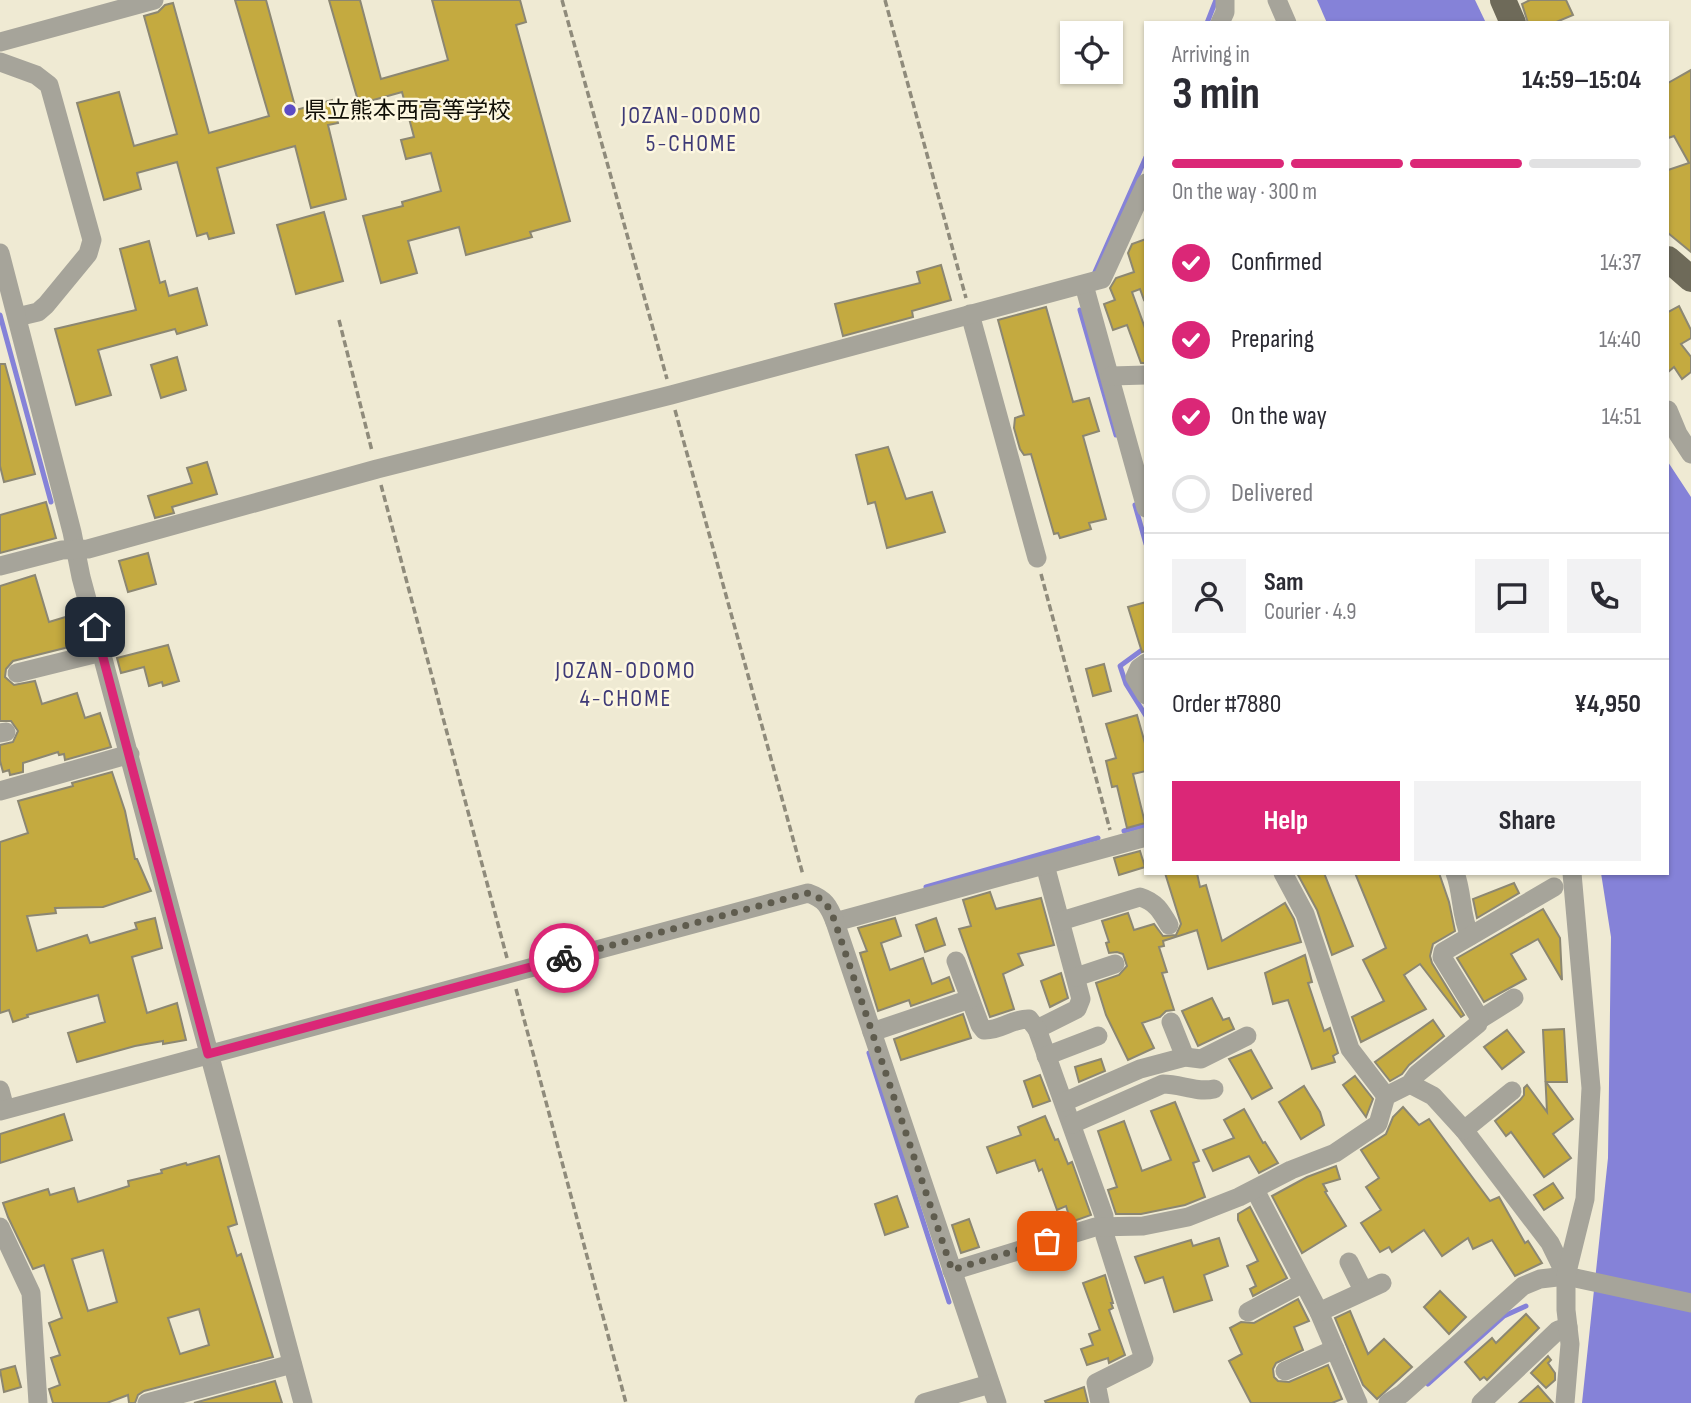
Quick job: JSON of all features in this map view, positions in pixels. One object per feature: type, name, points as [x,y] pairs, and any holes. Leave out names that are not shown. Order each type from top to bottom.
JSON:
[{"type":"main road","points":[[1503,0],[1512,21]]},
{"type":"main road","points":[[1669,260],[1691,279]]},
{"type":"street","points":[[0,42],[154,0]]},
{"type":"street","points":[[1221,21],[1225,12],[1224,0]]},
{"type":"street","points":[[1277,0],[1286,21]]},
{"type":"street","points":[[0,62],[36,75],[49,85],[92,240],[88,254],[46,306],[38,312],[17,317]]},
{"type":"street","points":[[0,566],[62,550],[89,549],[377,469],[671,395],[1084,285],[1102,279],[1144,187]]},
{"type":"street","points":[[0,253],[72,532],[74,549],[303,1403]]},
{"type":"street","points":[[1084,285],[1144,500]]},
{"type":"street","points":[[970,314],[1037,558]]},
{"type":"street","points":[[1111,376],[1144,377]]},
{"type":"street","points":[[1669,412],[1678,434],[1691,454]]},
{"type":"street","points":[[17,673],[102,652]]},
{"type":"street","points":[[1144,664],[1135,677],[1144,692]]},
{"type":"street","points":[[0,791],[130,754]]},
{"type":"street","points":[[835,922],[1144,838]]},
{"type":"street","points":[[1037,1030],[1077,1009],[1081,999],[1045,865]]},
{"type":"street","points":[[1284,875],[1305,914],[1350,1049],[1386,1096]]},
{"type":"street","points":[[1456,875],[1461,887],[1460,899],[1470,936]]},
{"type":"street","points":[[1565,1403],[1572,1278],[1585,1199],[1591,1088],[1572,875]]},
{"type":"street","points":[[1479,1020],[1442,957],[1443,952],[1550,880],[1562,894],[1578,930]]},
{"type":"street","points":[[2,1103],[208,1054],[808,893],[828,904],[835,922],[993,1394],[924,1403]]},
{"type":"street","points":[[1061,922],[1140,897],[1151,900],[1169,925]]},
{"type":"street","points":[[956,961],[979,1025],[984,1030],[990,1031],[1023,1018],[1029,1019],[1037,1030],[1106,1225],[1105,1236],[1144,1359],[1096,1384],[1100,1403]]},
{"type":"street","points":[[1076,977],[1115,964]]},
{"type":"street","points":[[952,1270],[1106,1225],[1143,1226],[1188,1217],[1335,1153],[1378,1124],[1386,1096],[1410,1084],[1417,1074],[1478,1024],[1479,1020],[1514,998]]},
{"type":"street","points":[[872,1032],[970,999]]},
{"type":"street","points":[[1171,1022],[1185,1058]]},
{"type":"street","points":[[1046,1056],[1098,1036]]},
{"type":"street","points":[[1064,1102],[1140,1069],[1185,1058],[1201,1059],[1247,1036]]},
{"type":"street","points":[[1072,1124],[1163,1084],[1203,1091],[1214,1089]]},
{"type":"street","points":[[1410,1084],[1433,1096],[1464,1130],[1550,1243],[1572,1278]]},
{"type":"street","points":[[1464,1130],[1512,1091]]},
{"type":"street","points":[[1255,1190],[1319,1312],[1358,1403]]},
{"type":"street","points":[[0,1227],[30,1293],[38,1403]]},
{"type":"street","points":[[1349,1262],[1363,1290]]},
{"type":"street","points":[[1388,1403],[1402,1394],[1523,1286],[1540,1279],[1572,1278],[1691,1303]]},
{"type":"street","points":[[1248,1312],[1303,1283]]},
{"type":"street","points":[[1319,1312],[1382,1283]]},
{"type":"street","points":[[1481,1403],[1558,1330],[1568,1327]]},
{"type":"street","points":[[1285,1370],[1335,1349]]},
{"type":"street","points":[[147,1403],[292,1364]]},
{"type":"path","points":[[562,0],[808,893]]},
{"type":"path","points":[[884,0],[970,314]]},
{"type":"path","points":[[338,320],[626,1403]]},
{"type":"path","points":[[1037,558],[1114,846]]},
{"type":"shaded area","points":[[1317,0],[1475,0],[1485,21],[1326,21]]},
{"type":"shaded area","points":[[1669,464],[1691,497],[1691,1403],[1582,1403],[1608,1158],[1611,937],[1601,875],[1669,875]]},
{"type":"building","points":[[235,0],[266,0],[296,110],[332,100],[338,123],[328,125],[346,199],[311,208],[295,146],[217,168],[234,233],[209,239],[207,233],[197,236],[177,162],[137,173],[141,189],[104,200],[77,103],[119,92],[134,146],[177,134],[144,16],[173,3],[209,133],[269,116]]},
{"type":"building","points":[[329,0],[360,0],[381,79],[448,60],[432,0],[520,0],[526,22],[516,25],[570,221],[530,232],[532,237],[466,255],[459,227],[408,241],[417,273],[381,283],[363,216],[403,206],[402,202],[441,191],[431,153],[406,159],[401,140],[414,137],[402,92],[359,104]]},
{"type":"building","points":[[1530,0],[1566,0],[1573,15],[1559,21],[1527,21],[1522,4]]},
{"type":"building","points":[[1691,70],[1691,252],[1669,234],[1669,170],[1689,163],[1674,136],[1669,138],[1669,82]]},
{"type":"building","points":[[324,212],[343,281],[296,294],[277,225]]},
{"type":"building","points":[[1144,240],[1144,300],[1140,289],[1132,292],[1144,325],[1144,363],[1141,363],[1127,325],[1113,330],[1104,304],[1115,300],[1110,288],[1116,278],[1134,272],[1128,253],[1132,244]]},
{"type":"building","points":[[149,241],[160,283],[165,281],[169,296],[197,288],[207,325],[177,334],[175,329],[98,350],[111,395],[76,405],[55,329],[136,310],[120,249]]},
{"type":"building","points":[[941,265],[951,300],[912,311],[913,317],[843,336],[835,304],[920,283],[917,272]]},
{"type":"building","points":[[1679,306],[1691,330],[1691,338],[1681,344],[1691,357],[1691,372],[1682,379],[1674,367],[1669,371],[1669,311]]},
{"type":"building","points":[[1046,307],[1073,402],[1089,398],[1099,431],[1083,436],[1106,519],[1089,523],[1091,529],[1060,538],[1058,533],[1054,534],[1031,454],[1024,455],[1020,449],[1014,428],[1015,418],[1024,415],[998,320]]},
{"type":"building","points":[[177,357],[186,390],[161,398],[151,365]]},
{"type":"building","points":[[0,364],[5,364],[35,474],[4,482],[0,466]]},
{"type":"building","points":[[888,447],[906,499],[932,492],[945,532],[887,548],[875,502],[868,504],[856,455]]},
{"type":"building","points":[[207,462],[217,494],[172,507],[174,513],[155,518],[148,496],[192,483],[187,468]]},
{"type":"building","points":[[46,502],[56,538],[0,553],[0,515]]},
{"type":"building","points":[[148,553],[156,584],[128,592],[119,561]]},
{"type":"building","points":[[35,575],[49,622],[72,615],[81,644],[13,661],[6,669],[5,677],[14,685],[35,681],[42,704],[77,693],[85,718],[100,713],[111,747],[65,760],[64,754],[59,755],[58,752],[23,763],[23,772],[10,775],[9,770],[3,772],[0,745],[13,742],[18,731],[11,721],[0,721],[0,586]]},
{"type":"building","points":[[1144,603],[1144,652],[1142,652],[1128,607]]},
{"type":"building","points":[[168,645],[179,681],[163,686],[162,682],[149,686],[144,667],[121,673],[117,658]]},
{"type":"building","points":[[1104,664],[1111,691],[1093,696],[1086,669]]},
{"type":"building","points":[[1137,715],[1144,740],[1144,771],[1133,774],[1144,823],[1127,828],[1117,786],[1112,787],[1106,761],[1116,758],[1106,724]]},
{"type":"building","points":[[112,772],[125,811],[135,859],[151,891],[103,907],[55,908],[56,913],[27,916],[37,951],[87,935],[90,943],[137,929],[135,923],[155,918],[162,948],[132,957],[147,1013],[177,1003],[186,1040],[135,1046],[77,1062],[68,1033],[105,1022],[98,995],[27,1015],[28,1017],[13,1022],[9,1010],[0,1013],[0,842],[28,833],[18,801]]},
{"type":"building","points":[[1140,851],[1144,867],[1119,875],[1114,858]]},
{"type":"building","points":[[1166,875],[1197,875],[1200,887],[1206,885],[1222,941],[1285,903],[1294,919],[1301,942],[1208,969],[1197,930],[1163,941],[1164,946],[1159,947],[1167,972],[1162,973],[1174,1010],[1142,1023],[1154,1048],[1128,1060],[1106,1015],[1096,983],[1119,975],[1127,966],[1123,954],[1109,953],[1106,943],[1109,942],[1102,921],[1128,913],[1134,930],[1154,924],[1163,936],[1176,935],[1181,924]]},
{"type":"building","points":[[1298,875],[1325,875],[1353,946],[1332,955],[1317,910]]},
{"type":"building","points":[[1356,875],[1440,875],[1455,931],[1433,944],[1430,956],[1464,1015],[1461,1017],[1420,964],[1404,975],[1426,1009],[1361,1042],[1352,1017],[1384,1001],[1363,960],[1386,948]]},
{"type":"building","points":[[1514,883],[1519,893],[1477,918],[1473,899]]},
{"type":"building","points":[[990,892],[996,909],[1041,898],[1054,945],[1018,954],[1023,965],[1003,974],[1014,1009],[990,1017],[959,929],[971,926],[963,900]]},
{"type":"building","points":[[1543,909],[1560,938],[1562,980],[1538,939],[1511,954],[1526,979],[1484,1002],[1457,958]]},
{"type":"building","points":[[895,918],[901,936],[881,943],[890,970],[923,958],[932,984],[949,977],[954,991],[911,1006],[909,1000],[878,1011],[860,953],[867,951],[858,928]]},
{"type":"building","points":[[936,918],[945,945],[925,952],[916,925]]},
{"type":"building","points":[[1305,955],[1312,982],[1308,983],[1324,1031],[1330,1028],[1338,1053],[1333,1056],[1335,1062],[1312,1069],[1288,1000],[1273,1004],[1265,973]]},
{"type":"building","points":[[1061,973],[1068,998],[1050,1007],[1041,981]]},
{"type":"building","points":[[1212,998],[1223,1020],[1229,1018],[1234,1029],[1198,1046],[1182,1011]]},
{"type":"building","points":[[963,1014],[971,1038],[901,1060],[894,1039]]},
{"type":"building","points":[[1433,1020],[1444,1036],[1402,1074],[1390,1081],[1375,1062]]},
{"type":"building","points":[[1564,1029],[1567,1082],[1546,1082],[1573,1119],[1553,1134],[1571,1158],[1544,1177],[1511,1132],[1506,1136],[1495,1121],[1520,1100],[1527,1085],[1547,1112],[1543,1030]]},
{"type":"building","points":[[1507,1030],[1524,1052],[1502,1069],[1484,1047]]},
{"type":"building","points":[[1251,1050],[1272,1088],[1252,1099],[1229,1059]]},
{"type":"building","points":[[1101,1059],[1105,1071],[1079,1082],[1075,1067]]},
{"type":"building","points":[[1040,1075],[1050,1101],[1033,1107],[1024,1081]]},
{"type":"building","points":[[1355,1076],[1373,1099],[1366,1117],[1343,1085]]},
{"type":"building","points":[[1304,1086],[1320,1112],[1324,1125],[1301,1139],[1279,1102]]},
{"type":"building","points":[[1175,1102],[1199,1161],[1193,1163],[1205,1197],[1185,1205],[1141,1214],[1116,1214],[1108,1190],[1117,1187],[1098,1131],[1124,1121],[1142,1171],[1171,1160],[1151,1111]]},
{"type":"building","points":[[1403,1107],[1419,1125],[1429,1119],[1490,1201],[1499,1197],[1525,1243],[1528,1241],[1542,1263],[1515,1276],[1492,1240],[1473,1249],[1468,1238],[1442,1256],[1424,1230],[1392,1252],[1389,1247],[1380,1252],[1361,1223],[1381,1210],[1366,1187],[1379,1178],[1361,1150],[1386,1134],[1393,1117]]},
{"type":"building","points":[[1244,1109],[1278,1163],[1259,1173],[1249,1156],[1213,1171],[1203,1150],[1234,1138],[1224,1120]]},
{"type":"building","points":[[64,1114],[72,1140],[0,1163],[0,1134]]},
{"type":"building","points":[[1045,1116],[1068,1164],[1072,1162],[1091,1215],[1071,1222],[1066,1206],[1057,1210],[1042,1169],[1039,1171],[1035,1160],[997,1173],[987,1147],[1021,1135],[1018,1127]]},
{"type":"building","points":[[219,1156],[237,1224],[228,1227],[237,1256],[241,1254],[273,1357],[144,1391],[138,1395],[135,1403],[129,1403],[128,1395],[107,1403],[53,1403],[49,1389],[60,1385],[51,1358],[60,1355],[49,1323],[62,1318],[44,1265],[33,1269],[3,1203],[48,1189],[50,1195],[74,1188],[78,1202],[129,1186],[128,1181],[162,1173],[161,1170],[186,1163],[187,1165]],"holes":[[[103,1250],[117,1302],[88,1311],[72,1259]],[[199,1309],[209,1345],[180,1354],[168,1318]]]},
{"type":"building","points":[[1336,1166],[1340,1179],[1323,1184],[1346,1226],[1302,1253],[1272,1196],[1307,1177]]},
{"type":"building","points":[[1553,1183],[1563,1198],[1544,1210],[1534,1195]]},
{"type":"building","points":[[897,1196],[908,1227],[885,1235],[875,1204]]},
{"type":"building","points":[[1250,1207],[1287,1278],[1253,1296],[1250,1289],[1256,1286],[1247,1266],[1258,1261],[1238,1220],[1238,1214]]},
{"type":"building","points":[[969,1219],[979,1247],[961,1253],[952,1225]]},
{"type":"building","points":[[1219,1238],[1228,1266],[1204,1275],[1212,1300],[1174,1312],[1163,1277],[1145,1283],[1135,1257],[1191,1240],[1193,1246]]},
{"type":"building","points":[[1105,1275],[1113,1303],[1113,1308],[1109,1310],[1125,1355],[1109,1363],[1108,1358],[1087,1365],[1081,1349],[1093,1345],[1089,1334],[1100,1330],[1083,1283]]},
{"type":"building","points":[[1440,1291],[1466,1317],[1449,1334],[1424,1307]]},
{"type":"building","points":[[1298,1299],[1309,1321],[1294,1327],[1303,1350],[1276,1363],[1273,1369],[1274,1377],[1278,1381],[1289,1382],[1328,1365],[1342,1399],[1332,1403],[1251,1403],[1229,1361],[1242,1354],[1230,1328],[1241,1322],[1254,1323]]},
{"type":"building","points":[[1350,1311],[1368,1354],[1384,1339],[1412,1367],[1377,1399],[1363,1385],[1335,1318]]},
{"type":"building","points":[[1526,1314],[1539,1328],[1487,1380],[1484,1377],[1480,1380],[1465,1362],[1492,1338],[1496,1343]]},
{"type":"building","points":[[1548,1356],[1555,1380],[1546,1388],[1531,1373]]},
{"type":"building","points":[[15,1366],[21,1387],[4,1392],[0,1370]]},
{"type":"building","points":[[275,1381],[282,1403],[194,1403]]},
{"type":"building","points":[[1538,1386],[1553,1403],[1519,1403]]},
{"type":"building","points":[[1084,1387],[1088,1403],[1045,1401]]},
{"type":"waterway","points":[[1208,21],[1216,0]]},
{"type":"waterway","points":[[1095,272],[1144,162]]},
{"type":"waterway","points":[[1080,310],[1116,435]]},
{"type":"waterway","points":[[0,315],[51,502]]},
{"type":"waterway","points":[[1135,505],[1144,537]]},
{"type":"waterway","points":[[1144,648],[1120,666],[1126,684],[1144,713]]},
{"type":"waterway","points":[[1124,831],[1144,826]]},
{"type":"waterway","points":[[926,887],[1098,838]]},
{"type":"waterway","points":[[869,1053],[949,1302]]},
{"type":"waterway","points":[[1428,1384],[1504,1316],[1526,1306]]},
{"type":"way so far","points":[[564,958],[808,893],[821,898],[828,904],[835,922],[952,1270],[1047,1241]]},
{"type":"place","name":"県立熊本西高等学校","points":[[290,110]]},
{"type":"district","name":"JOZAN-ODOMO 5-CHOME","points":[[692,129]]},
{"type":"district","name":"JOZAN-ODOMO 4-CHOME","points":[[626,684]]},
{"type":"route","points":[[95,627],[208,1054],[564,958]]}]
